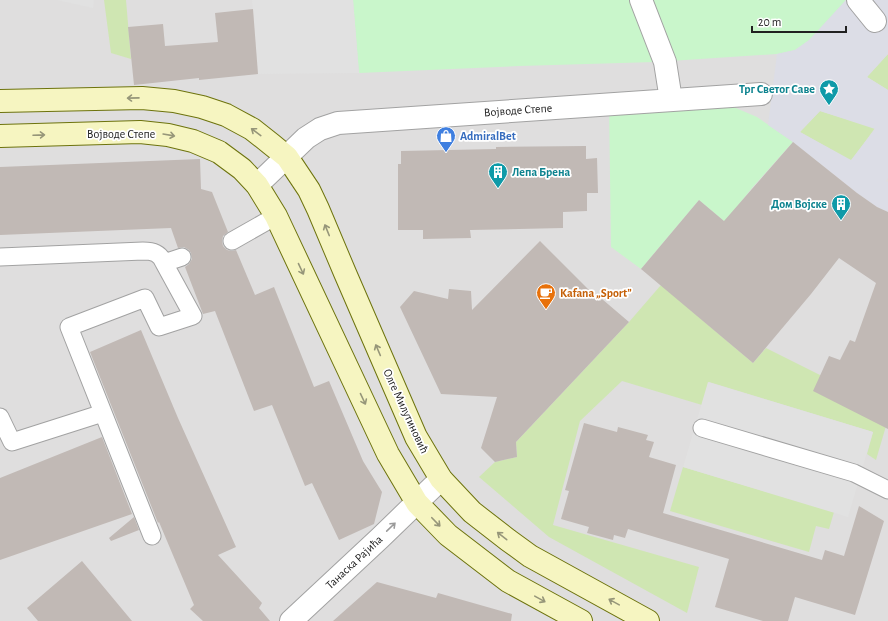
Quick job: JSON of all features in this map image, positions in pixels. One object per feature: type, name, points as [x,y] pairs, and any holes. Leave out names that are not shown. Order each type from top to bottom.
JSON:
[{"type":"street","points":[[641,0],[665,62],[671,100]]},
{"type":"street","points":[[858,0],[875,21]]},
{"type":"street","name":"Војводе Степе","points":[[0,136],[140,132],[168,135],[193,141],[220,152],[242,168],[257,185],[306,138],[320,129],[338,123],[761,94]]},
{"type":"street","points":[[0,101],[142,98],[174,101],[202,106],[226,115],[252,129],[287,157]]},
{"type":"street","name":"Олге Милутиновић","points":[[287,157],[309,190],[416,437],[441,479],[472,512],[530,556],[648,621]]},
{"type":"street","points":[[257,185],[276,216],[388,454],[417,503],[448,535],[508,581],[581,621]]},
{"type":"street","name":"Танаска Рајића","points":[[291,621],[441,479]]},
{"type":"lane","points":[[232,241],[276,216]]},
{"type":"lane","points":[[0,257],[151,251],[158,254],[162,259],[193,316],[159,327],[145,298],[69,327],[152,536]]},
{"type":"lane","points":[[164,263],[182,257]]},
{"type":"lane","points":[[0,417],[12,442],[103,412]]},
{"type":"lane","points":[[702,428],[854,473],[888,490]]},
{"type":"shaded area","points":[[0,0],[888,0],[888,621],[0,621]]},
{"type":"shaded area","points":[[57,0],[94,0],[93,8]]},
{"type":"shaded area","points":[[252,0],[353,0],[359,73],[258,74]]},
{"type":"shaded area","name":"Трг Светог Саве","points":[[846,0],[888,0],[888,54],[867,77],[888,90],[888,178],[886,181],[888,182],[888,212],[877,207],[857,193],[793,142],[768,125],[777,54],[795,50],[809,40]],"holes":[[[820,111],[875,129],[851,160],[800,132]]]},
{"type":"shaded area","points":[[708,382],[873,432],[848,517],[683,467]]},
{"type":"green space","points":[[104,0],[126,0],[131,59],[111,53]]},
{"type":"green space","points":[[353,0],[846,0],[810,40],[795,50],[777,54],[655,62],[359,73]]},
{"type":"green space","points":[[888,54],[888,90],[867,77]]},
{"type":"green space","points":[[710,97],[757,117],[793,142],[752,188],[725,222],[699,200],[641,269],[611,247],[609,104]]},
{"type":"green space","points":[[820,111],[875,128],[851,161],[800,132]]},
{"type":"green space","points":[[661,285],[753,363],[766,348],[820,375],[886,426],[876,460],[867,454],[873,432],[709,382],[702,405],[622,381],[580,421],[553,525],[699,567],[687,613],[549,537],[479,477],[495,462],[517,457],[516,442],[629,322]]},
{"type":"green space","points":[[683,467],[834,512],[829,529],[816,526],[809,552],[670,511]]},
{"type":"building","points":[[253,9],[258,74],[199,80],[199,78],[134,85],[128,27],[163,24],[165,46],[218,42],[215,13]]},
{"type":"building","points":[[793,142],[857,193],[877,207],[888,212],[888,429],[813,391],[829,356],[840,360],[850,340],[855,342],[876,283],[839,258],[753,363],[641,269],[699,200],[724,221]]},
{"type":"building","name":"Лепа Брена","points":[[586,146],[586,159],[597,158],[598,193],[587,193],[587,211],[563,212],[563,228],[470,230],[471,238],[423,239],[423,230],[398,230],[398,164],[401,164],[401,151],[496,149],[496,147]]},
{"type":"building","points":[[200,159],[201,189],[212,192],[228,232],[223,236],[223,246],[227,250],[236,250],[255,295],[274,287],[314,387],[329,381],[363,461],[382,492],[374,524],[339,540],[312,483],[305,486],[272,405],[254,411],[215,311],[203,314],[185,267],[192,259],[191,253],[184,247],[178,248],[171,228],[0,235],[0,167]]},
{"type":"building","points":[[540,241],[600,301],[602,299],[629,322],[516,442],[517,457],[495,462],[481,448],[497,397],[441,394],[400,307],[414,291],[448,299],[449,289],[471,291],[472,310]]},
{"type":"building","points":[[141,330],[178,418],[236,547],[218,555],[262,603],[259,608],[270,621],[203,621],[190,609],[194,605],[159,522],[158,523],[90,352]]},
{"type":"building","points":[[584,423],[617,432],[618,427],[648,435],[646,440],[654,442],[649,457],[676,465],[663,513],[822,560],[825,550],[844,556],[859,506],[884,521],[855,615],[795,597],[788,621],[763,621],[715,607],[729,559],[628,529],[625,538],[614,535],[613,540],[587,533],[589,527],[561,519],[569,491],[565,490]]},
{"type":"building","points":[[102,437],[132,514],[0,560],[0,478]]},
{"type":"building","points":[[134,517],[139,530],[111,541],[109,538]]},
{"type":"building","points":[[82,561],[132,621],[38,621],[27,608]]},
{"type":"building","points":[[377,582],[436,598],[438,593],[512,614],[511,621],[333,621]]},
{"type":"place","name":"Трг Светог Саве","points":[[829,106]]},
{"type":"place","name":"AdmiralBet","points":[[446,153]]},
{"type":"place","name":"Лепа Брена","points":[[498,189]]},
{"type":"place","name":"Дом Војске","points":[[841,221]]},
{"type":"place","name":"Kafana „Sport”","points":[[546,310]]}]
